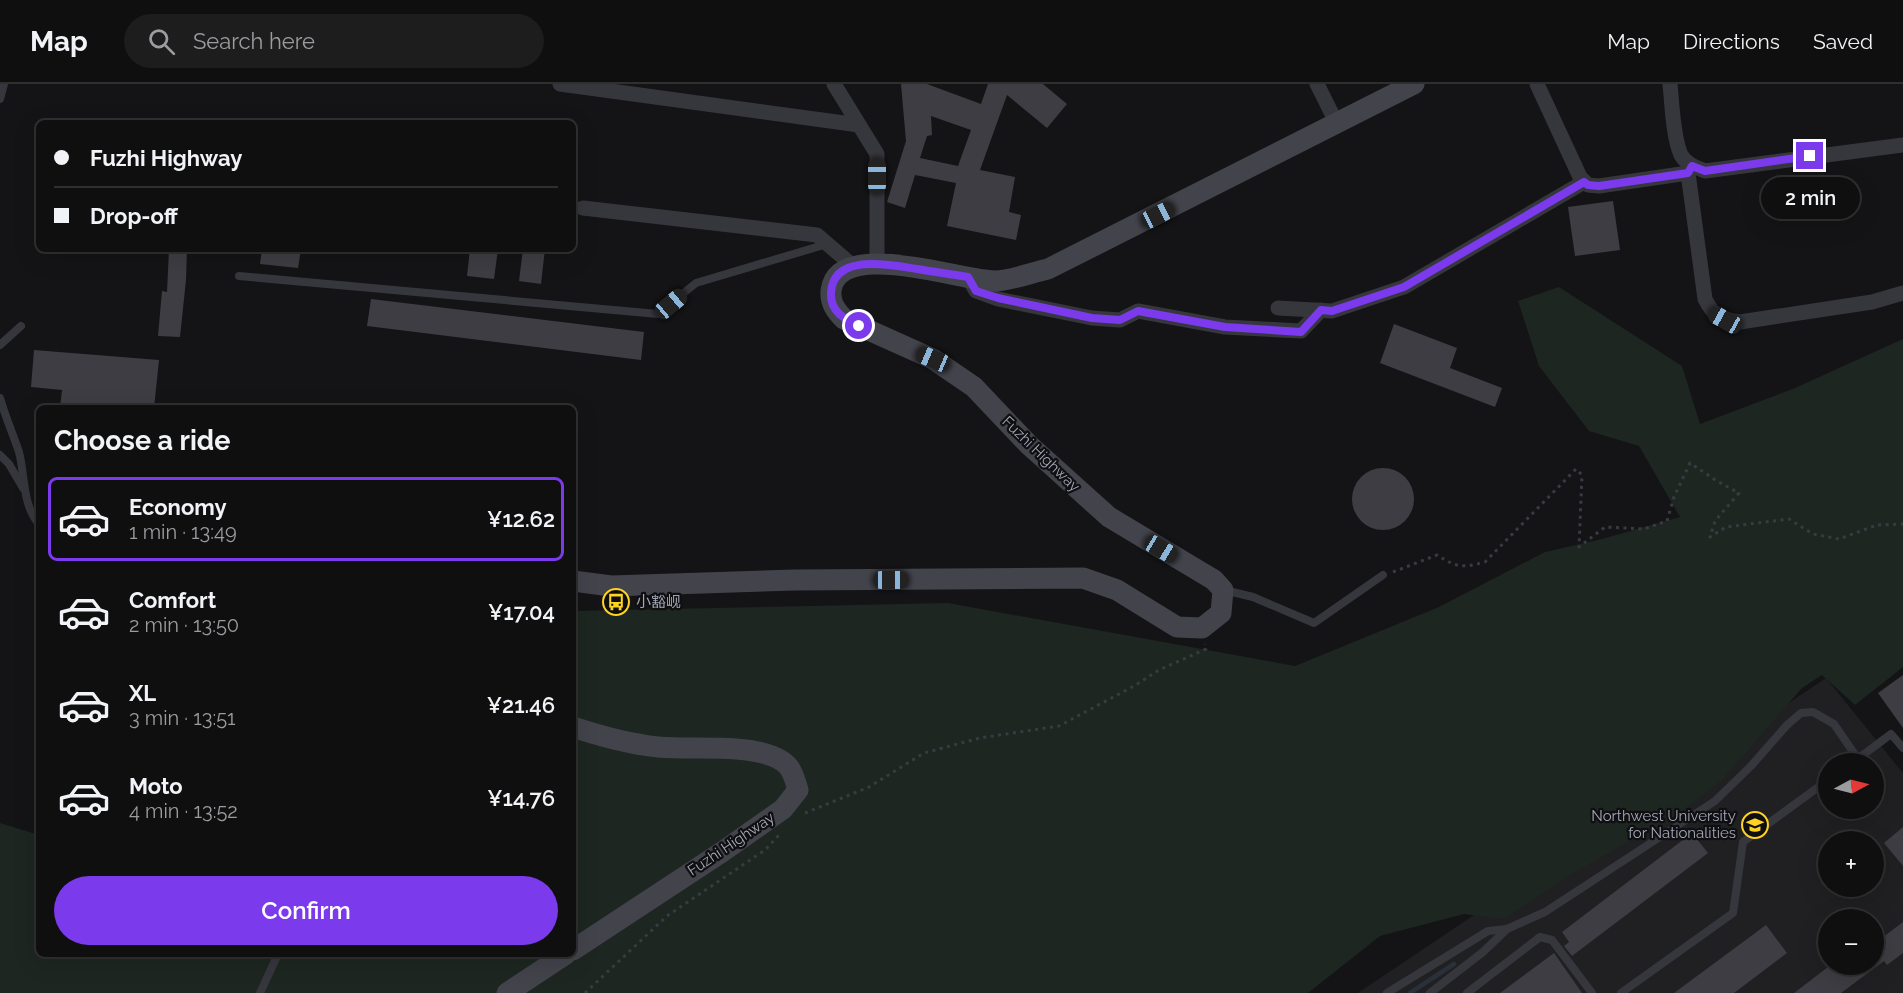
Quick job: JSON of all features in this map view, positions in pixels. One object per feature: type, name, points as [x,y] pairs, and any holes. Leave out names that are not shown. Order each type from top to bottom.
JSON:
[{"type":"main road","points":[[853,266],[877,263],[996,281],[1048,269],[1414,84]]},
{"type":"main road","name":"Fuzhi Highway","points":[[853,266],[837,276],[832,285],[832,304],[844,319],[933,359],[974,387],[1029,445],[1109,517],[1214,580],[1222,590]]},
{"type":"main road","points":[[576,581],[611,586],[795,580],[1083,579],[1117,590],[1178,627],[1202,628],[1221,613],[1222,590]]},
{"type":"main road","name":"Fuzhi Highway","points":[[576,729],[656,746],[746,751],[773,756],[791,768],[798,790],[783,809],[576,948]]},
{"type":"main road","points":[[507,993],[561,957]]},
{"type":"street","points":[[560,84],[859,125]]},
{"type":"street","points":[[834,84],[877,154],[877,263]]},
{"type":"street","points":[[1317,84],[1337,124]]},
{"type":"street","points":[[1537,84],[1580,177],[1588,185],[1599,186],[1690,169],[1705,171],[1903,145]]},
{"type":"street","points":[[1670,84],[1677,137],[1682,157],[1690,169],[1705,299],[1712,313],[1725,320],[1740,322],[1872,302],[1903,292]]},
{"type":"street","points":[[1278,308],[1332,311],[1404,287],[1584,182]]},
{"type":"street","points":[[583,208],[817,235],[853,266]]},
{"type":"street","points":[[968,277],[976,291],[998,298],[1092,318],[1120,320],[1138,311],[1225,327],[1301,332],[1321,310]]},
{"type":"lane","points":[[0,99],[4,84]]},
{"type":"lane","points":[[239,276],[658,314],[696,283],[827,244]]},
{"type":"lane","points":[[0,345],[21,326]]},
{"type":"lane","points":[[0,398],[19,453],[27,498]]},
{"type":"lane","points":[[0,455],[9,464],[36,520]]},
{"type":"lane","points":[[1222,590],[1253,597],[1314,623],[1383,575]]},
{"type":"lane","points":[[1388,993],[1488,931],[1507,929],[1545,912],[1715,801],[1801,713],[1813,712],[1834,724],[1850,753]]},
{"type":"lane","points":[[1865,753],[1891,734],[1902,745]]},
{"type":"lane","points":[[1621,993],[1733,913],[1743,842],[1818,787]]},
{"type":"lane","points":[[1430,993],[1483,952],[1507,929]]},
{"type":"lane","points":[[1467,993],[1540,937],[1552,940],[1592,993]]},
{"type":"lane","points":[[260,993],[277,957]]},
{"type":"path","points":[[1383,575],[1437,555],[1454,566],[1485,562],[1576,469],[1582,475],[1578,548],[1605,527],[1644,529],[1667,521],[1674,497],[1690,463],[1717,482],[1739,493],[1715,521],[1710,537],[1726,527],[1789,519],[1813,534],[1839,539],[1877,525],[1903,524]]},
{"type":"path","points":[[783,809],[802,814],[869,787],[924,753],[980,738],[1059,726],[1159,670],[1206,649],[1202,628]]},
{"type":"path","points":[[585,993],[666,916],[765,850],[783,831]]},
{"type":"shaded area","points":[[1559,287],[1682,366],[1700,424],[1795,388],[1903,339],[1903,667],[1855,705],[1822,675],[1802,688],[1721,781],[1681,812],[1570,875],[1504,919],[1464,914],[1380,936],[1308,993],[0,993],[0,823],[36,834],[36,957],[576,957],[576,611],[948,603],[1295,666],[1439,607],[1545,552],[1680,517],[1639,446],[1589,431],[1539,366],[1518,301]]},
{"type":"shaded area","name":"Northwest University for Nationalities","points":[[1826,678],[1903,773],[1903,993],[1358,993]]},
{"type":"building","points":[[901,84],[927,84],[981,104],[988,84],[1043,84],[1067,104],[1047,128],[1007,95],[980,170],[1015,177],[1009,212],[1021,215],[1016,240],[947,226],[956,183],[915,175],[905,208],[887,202],[906,141]],"holes":[[[931,116],[971,130],[958,166],[920,158],[927,136],[932,135]]]},
{"type":"building","points":[[1613,201],[1620,250],[1575,256],[1568,207]]},
{"type":"building","points":[[169,252],[187,252],[180,337],[158,336],[162,291],[167,292]]},
{"type":"building","points":[[262,252],[301,252],[298,268],[260,264]]},
{"type":"building","points":[[470,252],[498,252],[494,279],[467,276]]},
{"type":"building","points":[[523,252],[545,252],[541,284],[519,281]]},
{"type":"building","points":[[371,299],[644,332],[641,360],[367,326]]},
{"type":"building","points":[[1394,324],[1457,348],[1450,368],[1502,388],[1495,407],[1380,363]]},
{"type":"building","points":[[34,350],[159,360],[154,405],[60,405],[62,390],[31,387]]},
{"type":"building","points":[[1383,468],[1395,470],[1405,477],[1412,487],[1414,499],[1412,511],[1405,521],[1395,528],[1383,530],[1371,528],[1361,521],[1354,511],[1352,499],[1354,487],[1361,477],[1371,470]]},
{"type":"building","points":[[1903,675],[1903,728],[1878,693]]},
{"type":"building","points":[[1903,827],[1903,866],[1884,843]]},
{"type":"building","points":[[1692,833],[1708,853],[1572,956],[1564,946],[1569,942],[1562,932]]},
{"type":"building","points":[[1903,922],[1903,953],[1887,965],[1884,961],[1884,936]]},
{"type":"building","points":[[1766,925],[1787,953],[1734,993],[1674,993]]},
{"type":"building","points":[[1554,953],[1582,993],[1500,993]]},
{"type":"building","points":[[1818,975],[1865,975],[1841,993],[1794,993]]},
{"type":"waterway","points":[[1410,993],[1454,964]]},
{"type":"place","name":"小豁岘","points":[[616,602]]},
{"type":"place","name":"Northwest University for Nationalities","points":[[1755,825]]},
{"type":"route","points":[[859,326],[844,319],[837,312],[832,304],[832,285],[844,270],[853,266],[877,263],[968,277],[976,291],[998,298],[1092,318],[1120,320],[1138,311],[1225,327],[1301,332],[1321,310],[1332,311],[1404,287],[1584,182],[1588,185],[1599,186],[1688,173],[1692,166],[1705,171],[1810,156]]}]
